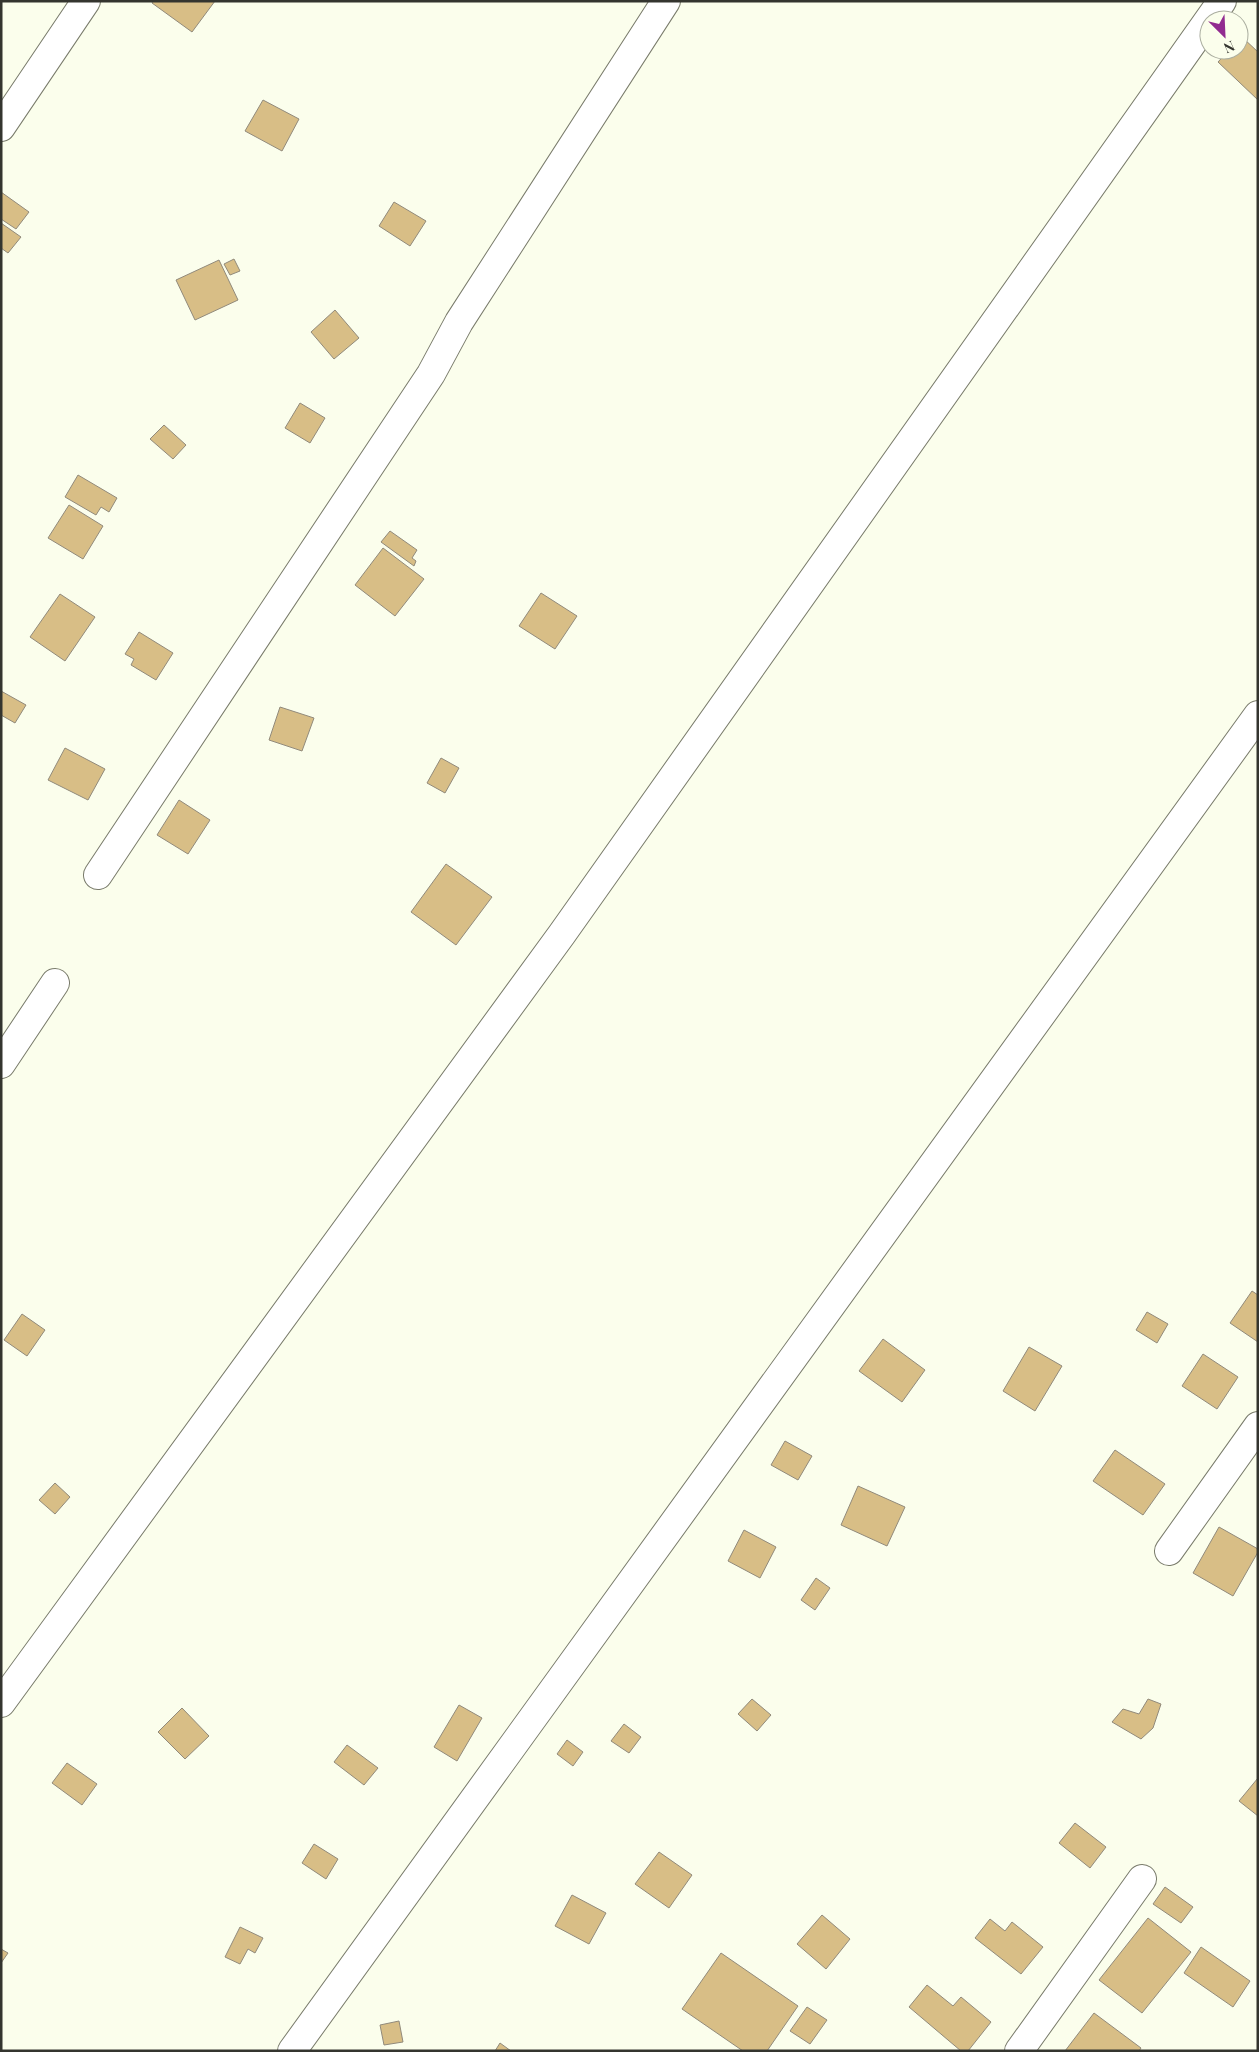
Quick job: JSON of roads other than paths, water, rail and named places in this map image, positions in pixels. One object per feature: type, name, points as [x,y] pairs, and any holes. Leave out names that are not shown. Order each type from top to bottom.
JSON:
[{"type":"street","points":[[1,127],[86,1]]},
{"type":"street","points":[[98,875],[431,374],[459,322],[666,1]]},
{"type":"street","points":[[1,1703],[556,942],[1222,1]]},
{"type":"street","points":[[292,2051],[1258,715]]},
{"type":"street","points":[[1,1064],[55,983]]},
{"type":"street","points":[[1169,1551],[1258,1426]]},
{"type":"street","points":[[1019,2051],[1142,1879]]}]
